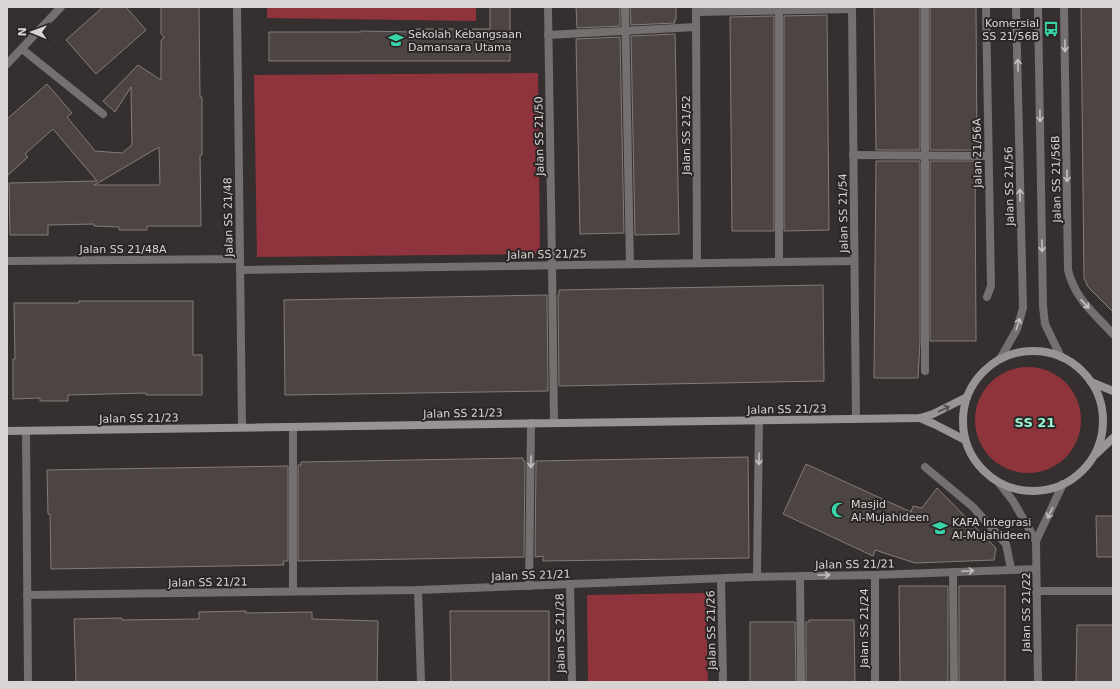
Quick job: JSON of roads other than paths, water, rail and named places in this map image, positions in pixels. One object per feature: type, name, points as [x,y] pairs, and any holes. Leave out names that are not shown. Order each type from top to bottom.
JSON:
[{"type":"street","points":[[7,64],[61,7]]},
{"type":"street","name":"Jalan SS 21/48","points":[[236,7],[242,427]]},
{"type":"street","name":"Jalan SS 21/50","points":[[548,7],[554,423]]},
{"type":"street","points":[[625,7],[630,264]]},
{"type":"street","points":[[925,7],[925,371]]},
{"type":"street","name":"Jalan 21/56A","points":[[986,7],[991,286],[987,297]]},
{"type":"street","name":"Jalan SS 21/56","points":[[1000,359],[1017,329],[1023,308],[1016,7]]},
{"type":"street","points":[[1038,7],[1043,306],[1045,324],[1061,357]]},
{"type":"street","name":"Jalan SS 21/56B","points":[[1064,7],[1068,270],[1072,284],[1080,299],[1113,334]]},
{"type":"street","points":[[779,8],[779,262]]},
{"type":"street","points":[[696,9],[852,8]]},
{"type":"street","name":"Jalan SS 21/54","points":[[852,8],[856,419]]},
{"type":"street","name":"Jalan SS 21/52","points":[[696,9],[697,263]]},
{"type":"street","points":[[548,34],[696,27]]},
{"type":"street","points":[[22,49],[103,114]]},
{"type":"street","points":[[853,154],[988,156]]},
{"type":"street","name":"Jalan SS 21/48A","points":[[7,261],[240,259]]},
{"type":"street","name":"Jalan SS 21/25","points":[[240,270],[854,261]]},
{"type":"street","points":[[1092,458],[1100,439],[1102,420],[1100,399],[1091,382],[1077,367],[1061,357],[1039,351],[1016,353],[1000,359],[986,369],[975,382],[967,397],[963,411],[965,440],[973,457],[984,472],[999,483],[1016,490],[1048,490],[1063,484],[1079,473],[1113,438]]},
{"type":"street","points":[[1091,382],[1113,391]]},
{"type":"street","name":"Jalan SS 21/23","points":[[7,431],[920,418],[934,414],[967,397]]},
{"type":"street","name":"Jalan SS 21/23","points":[[920,418],[965,440]]},
{"type":"street","points":[[757,577],[759,420]]},
{"type":"street","points":[[529,586],[531,423]]},
{"type":"street","points":[[293,427],[293,592]]},
{"type":"street","points":[[26,431],[28,682]]},
{"type":"street","points":[[925,467],[973,507],[1006,544],[1011,569]]},
{"type":"street","name":"Jalan SS 21/22","points":[[999,483],[1013,501],[1036,541]]},
{"type":"street","name":"Jalan SS 21/22","points":[[1038,682],[1036,541],[1063,484]]},
{"type":"street","name":"Jalan SS 21/21","points":[[27,595],[418,590],[757,577],[875,575],[1036,569]]},
{"type":"street","points":[[954,572],[954,682]]},
{"type":"street","name":"Jalan SS 21/24","points":[[875,575],[875,682]]},
{"type":"street","points":[[800,576],[801,682]]},
{"type":"street","name":"Jalan SS 21/26","points":[[721,579],[723,682]]},
{"type":"street","name":"Jalan SS 21/28","points":[[570,584],[572,682]]},
{"type":"street","points":[[418,590],[420,682]]},
{"type":"street","points":[[1036,591],[1113,591]]},
{"type":"place","name":"Komersial SS 21/56B","points":[[1051,29]]},
{"type":"place","name":"Sekolah Kebangsaan Damansara Utama","points":[[396,40]]},
{"type":"place","name":"Masjid Al-Mujahideen","points":[[839,510]]},
{"type":"place","name":"KAFA Integrasi Al-Mujahideen","points":[[940,528]]},
{"type":"district","name":"SS 21","points":[[1035,422]]}]
